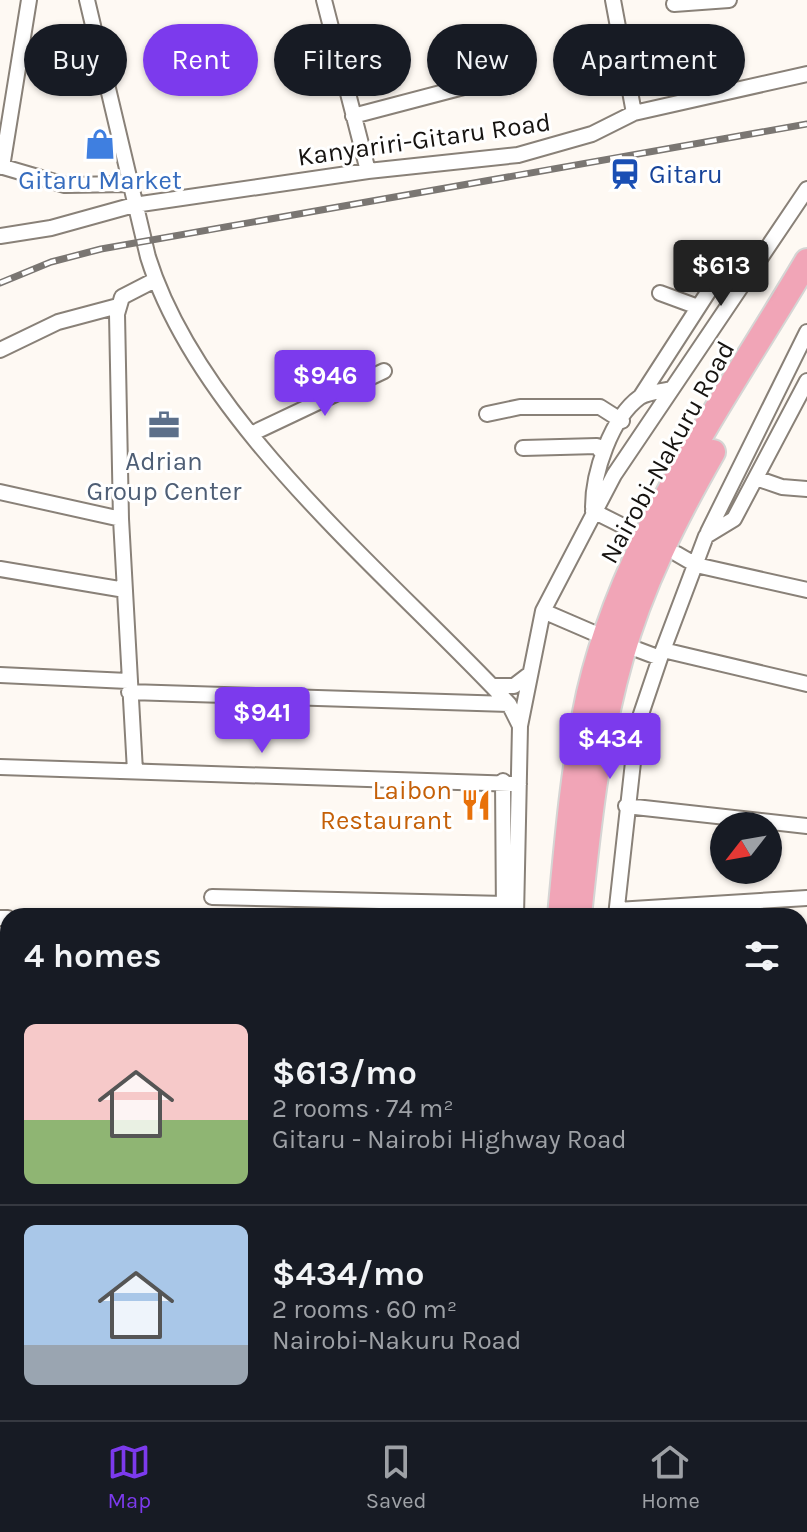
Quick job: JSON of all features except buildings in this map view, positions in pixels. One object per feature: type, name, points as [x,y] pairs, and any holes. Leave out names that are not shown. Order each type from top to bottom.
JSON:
[{"type":"highway","name":"Nairobi-Nakuru Road","points":[[561,908],[571,799],[589,693],[615,614],[661,510],[807,261]]},
{"type":"highway","name":"Nairobi-Nakuru Road","points":[[580,908],[600,748],[622,654],[636,612],[677,518],[807,292]]},
{"type":"street","points":[[29,0],[1,167],[65,185],[129,184]]},
{"type":"street","points":[[87,0],[134,205],[155,280],[195,356],[251,434],[492,686],[516,704]]},
{"type":"street","points":[[324,0],[368,171]]},
{"type":"street","points":[[613,0],[634,113]]},
{"type":"street","points":[[674,4],[729,0]]},
{"type":"street","name":"Kanyariri-Gitaru Road","points":[[0,236],[51,228],[134,205],[368,171],[518,155],[592,134],[634,113],[807,74]]},
{"type":"street","points":[[353,116],[429,96]]},
{"type":"street","points":[[516,908],[520,726],[516,704],[527,676],[543,611],[593,511],[807,189]]},
{"type":"street","points":[[593,511],[593,479],[602,453],[722,273],[725,261],[722,257],[693,255]]},
{"type":"street","points":[[135,771],[121,519],[118,306],[122,297],[131,290],[155,280]]},
{"type":"street","points":[[660,293],[698,307]]},
{"type":"street","points":[[0,350],[58,322],[118,306]]},
{"type":"street","points":[[617,908],[637,726],[706,536],[807,332]]},
{"type":"street","points":[[251,434],[384,371]]},
{"type":"street","points":[[706,536],[734,519],[802,400],[807,381]]},
{"type":"street","points":[[641,396],[672,389]]},
{"type":"street","points":[[487,414],[520,407],[600,407],[622,421]]},
{"type":"street","points":[[523,448],[597,446],[602,453]]},
{"type":"street","points":[[756,478],[782,487],[807,489]]},
{"type":"street","points":[[0,492],[121,519]]},
{"type":"street","points":[[593,511],[625,527]]},
{"type":"street","points":[[677,554],[696,565],[807,590]]},
{"type":"street","points":[[0,569],[125,590]]},
{"type":"street","points":[[543,611],[594,633]]},
{"type":"street","points":[[636,649],[807,684]]},
{"type":"street","points":[[0,675],[128,687],[516,704]]},
{"type":"street","points":[[492,686],[514,686],[527,676]]},
{"type":"street","points":[[0,767],[503,781],[519,784]]},
{"type":"street","points":[[503,781],[504,908]]},
{"type":"street","points":[[626,806],[807,826]]},
{"type":"street","points":[[212,897],[459,908]]},
{"type":"street","points":[[680,908],[807,898]]},
{"type":"railway","points":[[0,283],[51,262],[101,249],[807,124]]},
{"type":"place","name":"Gitaru Market","points":[[100,144]]},
{"type":"place","name":"Gitaru","points":[[625,174]]},
{"type":"place","name":"Adrian Group Center","points":[[164,425]]},
{"type":"place","name":"Laibon Restaurant","points":[[476,805]]}]
